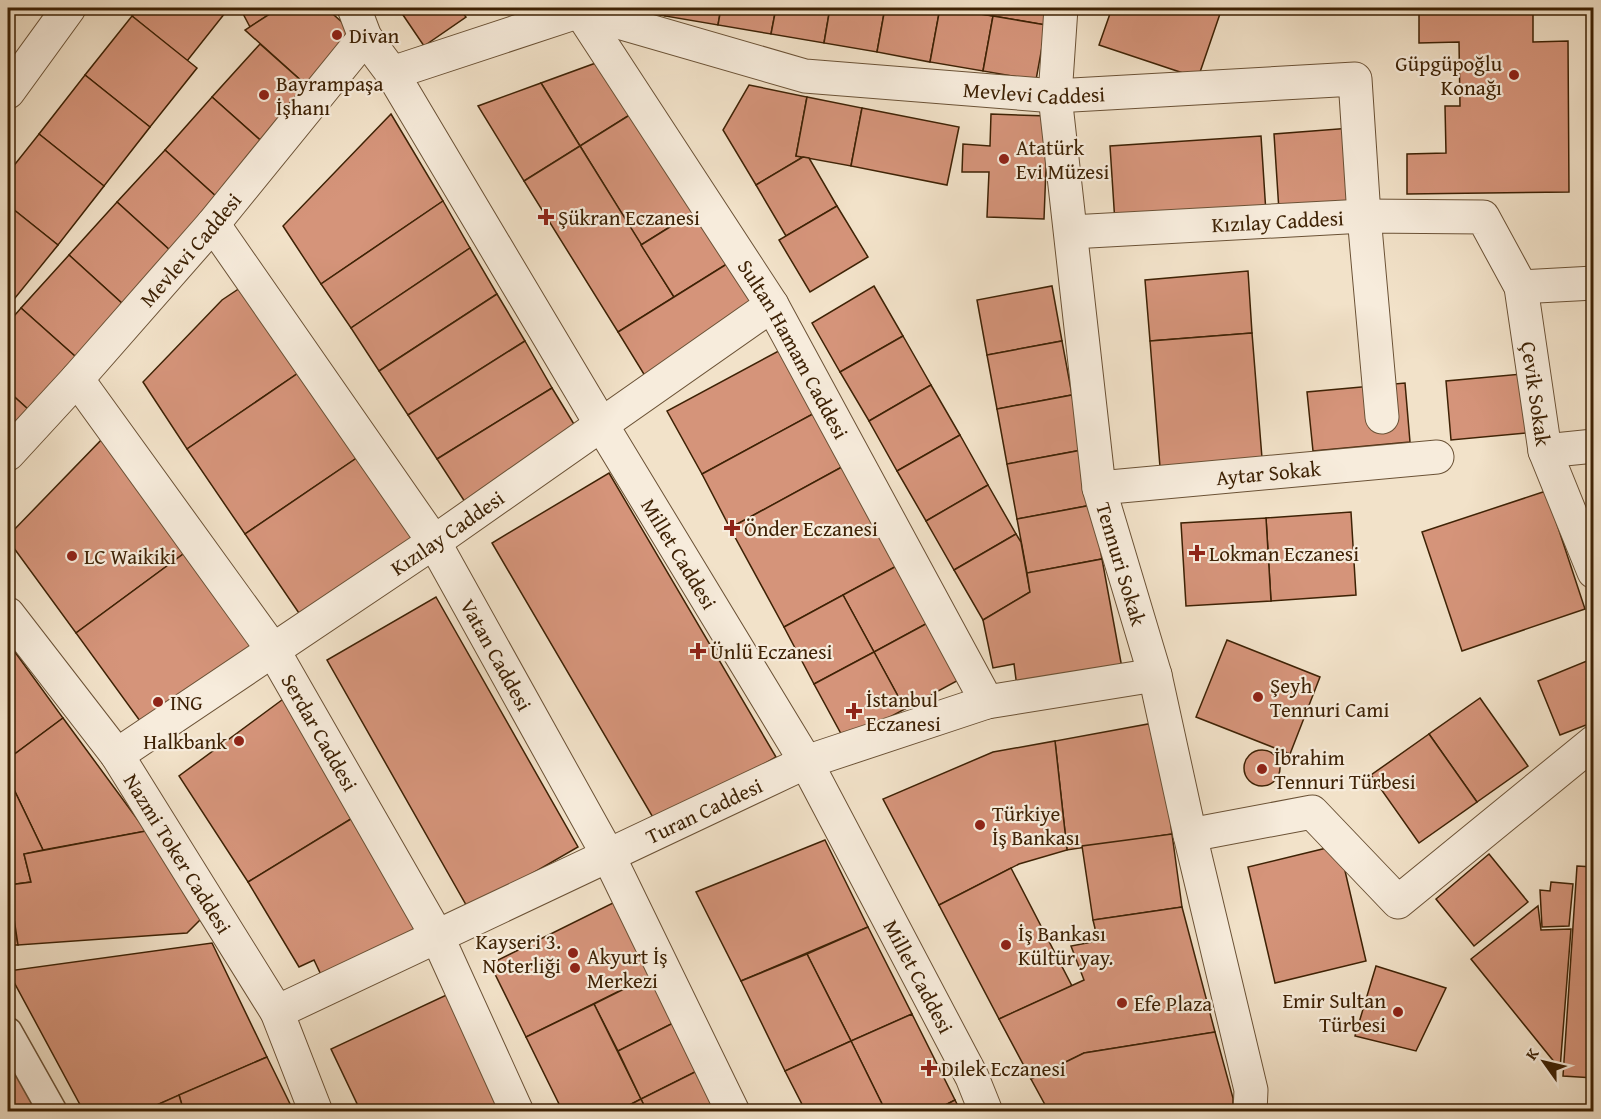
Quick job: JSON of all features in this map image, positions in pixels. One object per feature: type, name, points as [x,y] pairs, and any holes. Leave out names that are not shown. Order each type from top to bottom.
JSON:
[{"type":"street","points":[[8,92],[69,8]]},
{"type":"street","name":"Tennuri Sokak","points":[[1061,8],[1055,96],[1099,488],[1155,675],[1190,835],[1251,1090],[1250,1112]]},
{"type":"street","points":[[392,73],[580,11]]},
{"type":"street","name":"Mevlevi Caddesi","points":[[580,11],[805,76],[1055,96],[1355,79],[1364,216],[1382,417]]},
{"type":"street","name":"Sultan Hamam Caddesi","points":[[580,11],[772,305],[987,702]]},
{"type":"street","name":"Mevlevi Caddesi","points":[[8,454],[77,380],[213,224],[359,22]]},
{"type":"street","name":"Millet Caddesi","points":[[359,22],[392,73],[806,762],[972,1077],[986,1112]]},
{"type":"street","name":"Kızılay Caddesi","points":[[1071,232],[1364,216],[1483,217]]},
{"type":"street","name":"Çevik Sokak","points":[[1483,217],[1521,287],[1545,451],[1593,572]]},
{"type":"street","name":"Vatan Caddesi","points":[[213,224],[434,542],[608,855],[733,1112]]},
{"type":"street","points":[[1521,287],[1593,282]]},
{"type":"street","name":"Kızılay Caddesi","points":[[117,755],[434,542],[772,305]]},
{"type":"street","name":"Serdar Caddesi","points":[[77,380],[273,650],[437,936],[517,1112]]},
{"type":"street","points":[[1545,451],[1593,446]]},
{"type":"street","name":"Aytar Sokak","points":[[1099,488],[1437,458]]},
{"type":"street","name":"Nazmi Toker Caddesi","points":[[8,614],[117,755],[277,1012],[316,1112]]},
{"type":"street","name":"Turan Caddesi","points":[[277,1012],[806,762],[987,702],[1155,675]]},
{"type":"street","points":[[1190,835],[1312,812],[1398,902],[1593,742]]},
{"type":"street","points":[[8,1032],[52,1112]]},
{"type":"building","points":[[139,8],[229,8],[187,61],[132,16]]},
{"type":"building","points":[[240,8],[279,8],[250,27]]},
{"type":"building","points":[[279,8],[326,8],[344,24],[348,37],[315,93],[245,30]]},
{"type":"building","points":[[393,8],[411,8],[397,14]]},
{"type":"building","points":[[411,8],[459,8],[466,17],[424,46],[401,12]]},
{"type":"building","points":[[617,8],[666,8],[665,16]]},
{"type":"building","points":[[666,8],[721,8],[718,25],[665,16]]},
{"type":"building","points":[[721,8],[776,8],[771,34],[718,25]]},
{"type":"building","points":[[776,8],[830,8],[824,43],[771,34]]},
{"type":"building","points":[[830,8],[885,8],[877,52],[824,43]]},
{"type":"building","points":[[885,8],[940,8],[930,62],[877,52]]},
{"type":"building","points":[[940,8],[993,16],[983,71],[930,62]]},
{"type":"building","points":[[965,8],[1049,8],[1046,25],[964,11]]},
{"type":"building","points":[[1112,8],[1222,8],[1198,78],[1099,45]]},
{"type":"building","name":"Güpgüpoğlu Konağı","points":[[1430,8],[1533,8],[1533,42],[1568,41],[1569,192],[1407,194],[1407,154],[1446,153],[1445,106],[1460,106],[1459,42],[1419,43],[1419,11],[1430,11]]},
{"type":"building","points":[[132,16],[197,68],[150,127],[85,75]]},
{"type":"building","points":[[993,16],[1046,25],[1036,80],[983,71]]},
{"type":"building","name":"Bayrampaşa İşhanı","points":[[260,44],[315,93],[267,146],[212,97]]},
{"type":"building","points":[[604,60],[636,111],[580,146],[541,83]]},
{"type":"building","points":[[85,75],[150,127],[104,186],[39,134]]},
{"type":"building","points":[[541,83],[580,146],[524,181],[478,106]]},
{"type":"building","points":[[749,85],[807,97],[796,156],[803,157],[756,185],[723,130]]},
{"type":"building","points":[[212,97],[267,146],[219,199],[165,150]]},
{"type":"building","points":[[807,97],[862,108],[851,166],[796,156]]},
{"type":"building","points":[[862,108],[959,127],[947,185],[851,166]]},
{"type":"building","points":[[636,111],[697,210],[641,245],[580,146]]},
{"type":"building","points":[[391,114],[443,201],[321,284],[283,226]]},
{"type":"building","name":"Atatürk Evi Müzesi","points":[[991,114],[1048,116],[1044,219],[987,217],[989,172],[962,172],[963,144],[990,146]]},
{"type":"building","points":[[1351,128],[1356,206],[1279,211],[1274,134]]},
{"type":"building","points":[[39,134],[104,186],[58,245],[8,205],[8,173]]},
{"type":"building","points":[[1261,136],[1266,213],[1115,223],[1110,146]]},
{"type":"building","points":[[580,146],[674,297],[618,332],[524,181]]},
{"type":"building","points":[[165,150],[219,199],[172,252],[117,202]]},
{"type":"building","points":[[803,157],[809,158],[837,206],[786,236],[756,185]]},
{"type":"building","points":[[443,201],[470,248],[351,328],[321,284]]},
{"type":"building","points":[[117,202],[172,252],[124,305],[69,255]]},
{"type":"building","points":[[8,205],[58,245],[11,303],[8,300]]},
{"type":"building","points":[[837,206],[868,257],[810,292],[779,240]]},
{"type":"building","points":[[697,210],[730,262],[674,297],[641,245]]},
{"type":"building","points":[[470,248],[497,294],[379,371],[351,328]]},
{"type":"building","points":[[69,255],[124,305],[76,357],[21,308]]},
{"type":"building","points":[[730,262],[762,314],[650,384],[618,332]]},
{"type":"building","points":[[1248,271],[1252,333],[1150,341],[1145,280]]},
{"type":"building","points":[[249,282],[307,367],[187,449],[143,382],[222,300]]},
{"type":"building","points":[[874,286],[903,336],[840,372],[812,323]]},
{"type":"building","points":[[1052,286],[1062,341],[987,355],[977,300]]},
{"type":"building","points":[[497,294],[525,341],[408,415],[379,371]]},
{"type":"building","points":[[21,308],[76,357],[29,410],[8,391],[8,323]]},
{"type":"building","points":[[1252,333],[1262,458],[1160,467],[1150,341]]},
{"type":"building","points":[[903,336],[931,385],[869,421],[840,372]]},
{"type":"building","points":[[525,341],[552,388],[437,459],[408,415]]},
{"type":"building","points":[[1062,341],[1072,395],[997,409],[987,355]]},
{"type":"building","points":[[788,346],[822,409],[702,474],[667,411]]},
{"type":"building","points":[[307,367],[364,453],[245,534],[187,449]]},
{"type":"building","points":[[1522,374],[1527,433],[1451,440],[1446,381]]},
{"type":"building","points":[[1405,383],[1410,442],[1313,451],[1307,392]]},
{"type":"building","points":[[931,385],[960,435],[897,471],[869,421]]},
{"type":"building","points":[[552,388],[580,434],[465,502],[437,459]]},
{"type":"building","points":[[8,391],[29,410],[8,434]]},
{"type":"building","points":[[1072,395],[1082,450],[1007,464],[997,409]]},
{"type":"building","points":[[822,409],[851,462],[730,528],[702,474]]},
{"type":"building","points":[[107,434],[190,549],[76,633],[8,540],[8,536]]},
{"type":"building","points":[[960,435],[988,485],[926,521],[897,471]]},
{"type":"building","points":[[1082,450],[1092,505],[1017,519],[1007,464]]},
{"type":"building","points":[[364,453],[422,539],[303,619],[245,534]]},
{"type":"building","points":[[851,462],[904,562],[784,627],[730,528]]},
{"type":"building","points":[[609,473],[776,757],[658,826],[492,543]]},
{"type":"building","points":[[988,485],[1016,534],[954,570],[926,521]]},
{"type":"building","points":[[1546,491],[1585,609],[1462,651],[1422,532]]},
{"type":"building","points":[[1092,505],[1102,559],[1027,573],[1017,519]]},
{"type":"building","points":[[1351,512],[1356,595],[1271,601],[1266,518]]},
{"type":"building","points":[[1266,518],[1271,601],[1186,606],[1181,523]]},
{"type":"building","points":[[1016,534],[1021,542],[1030,592],[983,620],[954,570]]},
{"type":"building","points":[[190,549],[262,647],[148,732],[76,633]]},
{"type":"building","points":[[1102,559],[1122,668],[1017,687],[1014,664],[993,668],[983,620],[1030,592],[1027,573]]},
{"type":"building","points":[[904,562],[935,619],[874,652],[843,595]]},
{"type":"building","points":[[843,595],[874,652],[814,684],[784,627]]},
{"type":"building","points":[[436,597],[578,847],[469,910],[327,660]]},
{"type":"building","points":[[935,619],[966,676],[905,709],[874,652]]},
{"type":"building","name":"Şeyh Tennuri Cami","points":[[1227,640],[1320,677],[1290,754],[1196,717]]},
{"type":"building","points":[[12,648],[63,718],[8,759],[8,652]]},
{"type":"building","points":[[874,652],[905,709],[845,741],[814,684]]},
{"type":"building","points":[[1594,658],[1594,722],[1560,735],[1538,681]]},
{"type":"building","points":[[290,694],[359,814],[248,882],[179,776]]},
{"type":"building","points":[[1480,698],[1528,766],[1477,802],[1429,734]]},
{"type":"building","points":[[63,718],[146,831],[43,850],[8,777],[8,759]]},
{"type":"building","points":[[1159,722],[1172,834],[1067,850],[1055,741]]},
{"type":"building","points":[[1429,734],[1477,802],[1419,843],[1371,775]]},
{"type":"building","name":"Türkiye İş Bankası","points":[[1055,741],[1067,850],[1019,864],[939,905],[883,799],[993,752]]},
{"type":"building","name":"İbrahim Tennuri Türbesi","points":[[1262,750],[1274,756],[1280,768],[1274,780],[1262,786],[1250,780],[1244,768],[1250,756]]},
{"type":"building","points":[[8,777],[43,850],[24,854],[31,882],[9,885],[18,945],[8,945]]},
{"type":"building","points":[[359,814],[425,929],[323,979],[314,960],[299,967],[248,882]]},
{"type":"building","points":[[146,831],[206,914],[187,933],[18,945],[9,885],[31,882],[24,854]]},
{"type":"building","points":[[1172,834],[1182,907],[1093,920],[1082,846]]},
{"type":"building","points":[[825,840],[868,927],[741,981],[696,892]]},
{"type":"building","points":[[1339,845],[1366,961],[1275,983],[1248,867]]},
{"type":"building","points":[[1489,854],[1528,902],[1474,946],[1436,899]]},
{"type":"building","points":[[1577,866],[1594,867],[1594,1078],[1563,1076]]},
{"type":"building","name":"İş Bankası Kültür yay.","points":[[1011,868],[1072,986],[999,1019],[939,905]]},
{"type":"building","points":[[1551,882],[1573,884],[1569,926],[1542,927],[1540,890],[1550,891]]},
{"type":"building","name":"Akyurt İş Merkezi","points":[[623,898],[660,971],[526,1037],[490,964]]},
{"type":"building","points":[[1538,906],[1541,930],[1571,929],[1560,1069],[1471,959]]},
{"type":"building","name":"Efe Plaza","points":[[1182,907],[1215,1032],[1084,1053],[1031,1079],[999,1019],[1084,980],[1071,946],[1098,941],[1093,920]]},
{"type":"building","points":[[868,927],[912,1014],[851,1041],[807,954]]},
{"type":"building","points":[[212,943],[267,1057],[141,1112],[84,1112],[8,971]]},
{"type":"building","points":[[807,954],[851,1041],[785,1071],[741,981]]},
{"type":"building","name":"Emir Sultan Türbesi","points":[[1376,966],[1446,988],[1416,1051],[1355,1036]]},
{"type":"building","points":[[660,971],[683,1018],[618,1051],[594,1004]]},
{"type":"building","points":[[455,991],[512,1112],[361,1112],[331,1049]]},
{"type":"building","points":[[594,1004],[641,1099],[616,1112],[563,1112],[526,1037]]},
{"type":"building","points":[[912,1014],[955,1100],[932,1112],[886,1112],[851,1041]]},
{"type":"building","points":[[683,1018],[707,1066],[641,1099],[618,1051]]},
{"type":"building","points":[[1215,1032],[1233,1098],[1233,1112],[1049,1112],[1031,1079],[1084,1053]]},
{"type":"building","points":[[851,1041],[886,1112],[806,1112],[785,1071]]},
{"type":"building","points":[[8,1050],[42,1112],[8,1112]]},
{"type":"building","points":[[267,1057],[294,1112],[184,1112],[179,1095]]},
{"type":"building","points":[[707,1066],[730,1112],[647,1112],[641,1099]]},
{"type":"building","points":[[179,1095],[184,1112],[141,1112]]},
{"type":"building","points":[[641,1099],[647,1112],[616,1112]]},
{"type":"building","points":[[955,1100],[961,1112],[932,1112]]},
{"type":"place","name":"Divan","points":[[337,35]]},
{"type":"place","name":"Güpgüpoğlu Konağı","points":[[1514,75]]},
{"type":"place","name":"Bayrampaşa İşhanı","points":[[264,95]]},
{"type":"place","name":"Atatürk Evi Müzesi","points":[[1004,159]]},
{"type":"place","name":"Şükran Eczanesi","points":[[546,217]]},
{"type":"place","name":"Önder Eczanesi","points":[[732,528]]},
{"type":"place","name":"Lokman Eczanesi","points":[[1197,553]]},
{"type":"place","name":"LC Waikiki","points":[[72,556]]},
{"type":"place","name":"Ünlü Eczanesi","points":[[698,651]]},
{"type":"place","name":"Şeyh Tennuri Cami","points":[[1258,697]]},
{"type":"place","name":"ING","points":[[158,702]]},
{"type":"place","name":"İstanbul Eczanesi","points":[[854,711]]},
{"type":"place","name":"Halkbank","points":[[239,741]]},
{"type":"place","name":"İbrahim Tennuri Türbesi","points":[[1262,769]]},
{"type":"place","name":"Türkiye İş Bankası","points":[[980,825]]},
{"type":"place","name":"İş Bankası Kültür yay.","points":[[1006,945]]},
{"type":"place","name":"Kayseri 3. Noterliği","points":[[573,953]]},
{"type":"place","name":"Akyurt İş Merkezi","points":[[575,968]]},
{"type":"place","name":"Efe Plaza","points":[[1122,1003]]},
{"type":"place","name":"Emir Sultan Türbesi","points":[[1398,1012]]},
{"type":"place","name":"Dilek Eczanesi","points":[[929,1068]]}]
